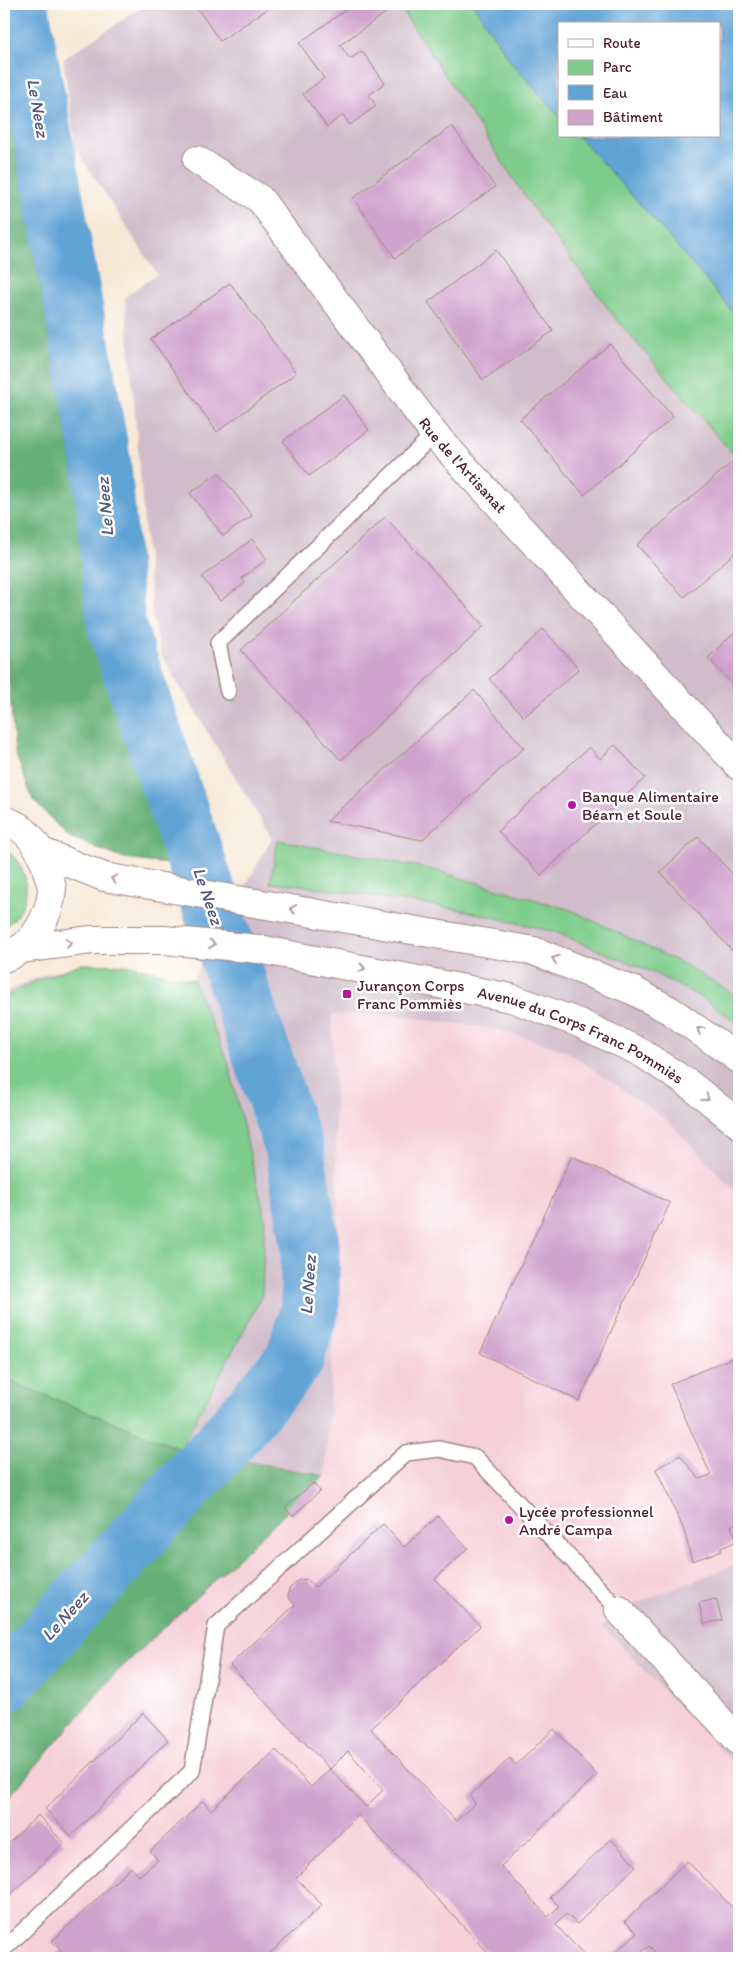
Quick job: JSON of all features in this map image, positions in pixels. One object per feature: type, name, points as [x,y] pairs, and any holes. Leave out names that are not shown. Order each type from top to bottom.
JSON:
[{"type":"main road","name":"Rue de l'Artisanat","points":[[197,160],[260,199],[434,434],[739,766]]},
{"type":"main road","points":[[5,818],[27,834],[42,852],[52,888],[44,922],[12,954]]},
{"type":"main road","points":[[42,852],[104,877],[534,951],[634,991],[671,1011],[739,1059]]},
{"type":"main road","name":"Avenue du Corps Franc Pommiès","points":[[12,954],[92,940],[164,940],[259,949],[511,998],[579,1023],[640,1052],[689,1084],[739,1124]]},
{"type":"main road","points":[[619,1610],[739,1741]]},
{"type":"lane","points":[[228,692],[218,643],[434,434]]},
{"type":"lane","points":[[4,1949],[192,1771],[216,1626],[406,1453],[439,1449],[475,1457],[619,1610]]},
{"type":"shaded area","points":[[147,4],[398,4],[528,201],[616,319],[739,461],[739,1195],[668,1121],[566,1051],[501,1030],[377,1013],[332,1015],[339,1244],[325,1476],[180,1449],[4,1379],[4,992],[47,973],[88,964],[128,965],[193,980],[272,838],[161,655],[152,616],[125,297],[157,274],[76,149],[63,59]]},
{"type":"shaded area","name":"Lycée professionnel André Campa","points":[[377,1013],[501,1030],[566,1051],[668,1121],[739,1195],[739,1563],[619,1610],[603,1626],[739,1769],[739,1958],[4,1958],[4,1803],[116,1673],[325,1476],[339,1244],[332,1015]]},
{"type":"shaded area","points":[[739,1563],[739,1769],[602,1626],[619,1610]]},
{"type":"green space","points":[[398,4],[473,4],[511,62],[558,115],[558,138],[580,138],[665,232],[739,319],[739,461],[616,319],[528,201]]},
{"type":"green space","points":[[4,84],[74,474],[91,608],[176,865],[124,859],[69,837],[33,800],[15,752],[4,627]]},
{"type":"green space","points":[[278,840],[430,869],[571,910],[685,965],[726,989],[739,1000],[739,1024],[704,999],[656,974],[555,932],[462,910],[299,885],[270,883]]},
{"type":"green space","points":[[4,848],[21,866],[26,888],[25,899],[20,910],[4,928]]},
{"type":"green space","points":[[80,964],[128,965],[193,980],[228,1062],[265,1217],[262,1296],[180,1449],[4,1379],[4,997],[36,981]]},
{"type":"green space","points":[[4,1379],[180,1449],[325,1476],[116,1673],[4,1803]]},
{"type":"water","points":[[473,4],[739,4],[739,319],[665,232],[580,138],[720,138],[720,22],[558,22],[558,115],[511,62]]},
{"type":"building","points":[[194,4],[266,4],[269,8],[220,41]]},
{"type":"building","points":[[354,4],[389,4],[392,8],[340,45],[350,59],[362,51],[385,83],[369,95],[376,106],[350,125],[343,115],[327,127],[303,94],[324,78],[299,43]]},
{"type":"building","points":[[452,126],[495,187],[395,258],[353,198]]},
{"type":"building","points":[[496,250],[553,331],[483,380],[428,302]]},
{"type":"building","points":[[230,283],[296,373],[217,432],[151,339]]},
{"type":"building","points":[[610,344],[673,417],[584,495],[520,419]]},
{"type":"building","points":[[344,395],[369,430],[309,476],[283,441]]},
{"type":"building","points":[[731,463],[739,472],[739,549],[684,597],[637,545]]},
{"type":"building","points":[[219,473],[252,516],[223,536],[190,493]]},
{"type":"building","points":[[385,517],[484,626],[341,760],[241,650]]},
{"type":"building","points":[[252,539],[267,559],[242,578],[245,583],[220,601],[202,577]]},
{"type":"building","points":[[739,627],[739,691],[708,658]]},
{"type":"building","points":[[543,629],[579,669],[524,717],[489,679]]},
{"type":"building","points":[[474,690],[524,748],[422,840],[327,821]]},
{"type":"building","name":"Banque Alimentaire Béarn et Soule","points":[[615,745],[645,778],[541,875],[498,831],[589,747],[600,759]]},
{"type":"building","points":[[698,837],[739,881],[739,958],[660,872]]},
{"type":"building","points":[[572,1156],[670,1203],[579,1401],[480,1353]]},
{"type":"building","points":[[739,1355],[739,1522],[731,1526],[737,1541],[721,1548],[721,1551],[692,1561],[684,1530],[656,1469],[680,1455],[699,1479],[711,1475],[670,1384]]},
{"type":"building","points":[[313,1483],[320,1491],[293,1516],[285,1508]]},
{"type":"building","points":[[438,1516],[468,1548],[435,1579],[480,1626],[371,1729],[456,1821],[475,1803],[470,1796],[510,1758],[516,1765],[554,1729],[597,1775],[501,1866],[548,1917],[559,1906],[550,1897],[611,1839],[636,1866],[577,1924],[566,1914],[556,1925],[587,1958],[493,1958],[358,1815],[296,1878],[322,1905],[265,1958],[51,1958],[61,1950],[52,1941],[131,1867],[139,1876],[158,1860],[150,1851],[203,1801],[211,1810],[276,1750],[311,1787],[330,1769],[230,1665],[295,1605],[288,1597],[289,1589],[299,1580],[306,1579],[315,1587],[383,1524],[404,1547]],"holes":[[[348,1751],[383,1790],[366,1807],[330,1769]]]},
{"type":"building","points":[[716,1599],[722,1620],[704,1624],[699,1603]]},
{"type":"building","points":[[143,1713],[168,1740],[71,1836],[45,1809]]},
{"type":"building","points":[[38,1815],[64,1843],[4,1901],[4,1848]]},
{"type":"building","points":[[687,1861],[739,1914],[739,1958],[661,1958],[649,1946],[635,1958],[609,1958],[637,1933],[625,1921]]},
{"type":"waterway","name":"Le Neez","points":[[4,1683],[230,1436],[294,1360],[310,1309],[310,1245],[295,1152],[116,625],[102,465],[19,4]]},
{"type":"place","name":"Banque Alimentaire Béarn et Soule","points":[[572,805]]},
{"type":"place","name":"Jurançon Corps Franc Pommiès","points":[[347,994]]},
{"type":"place","name":"Lycée professionnel André Campa","points":[[509,1520]]}]
